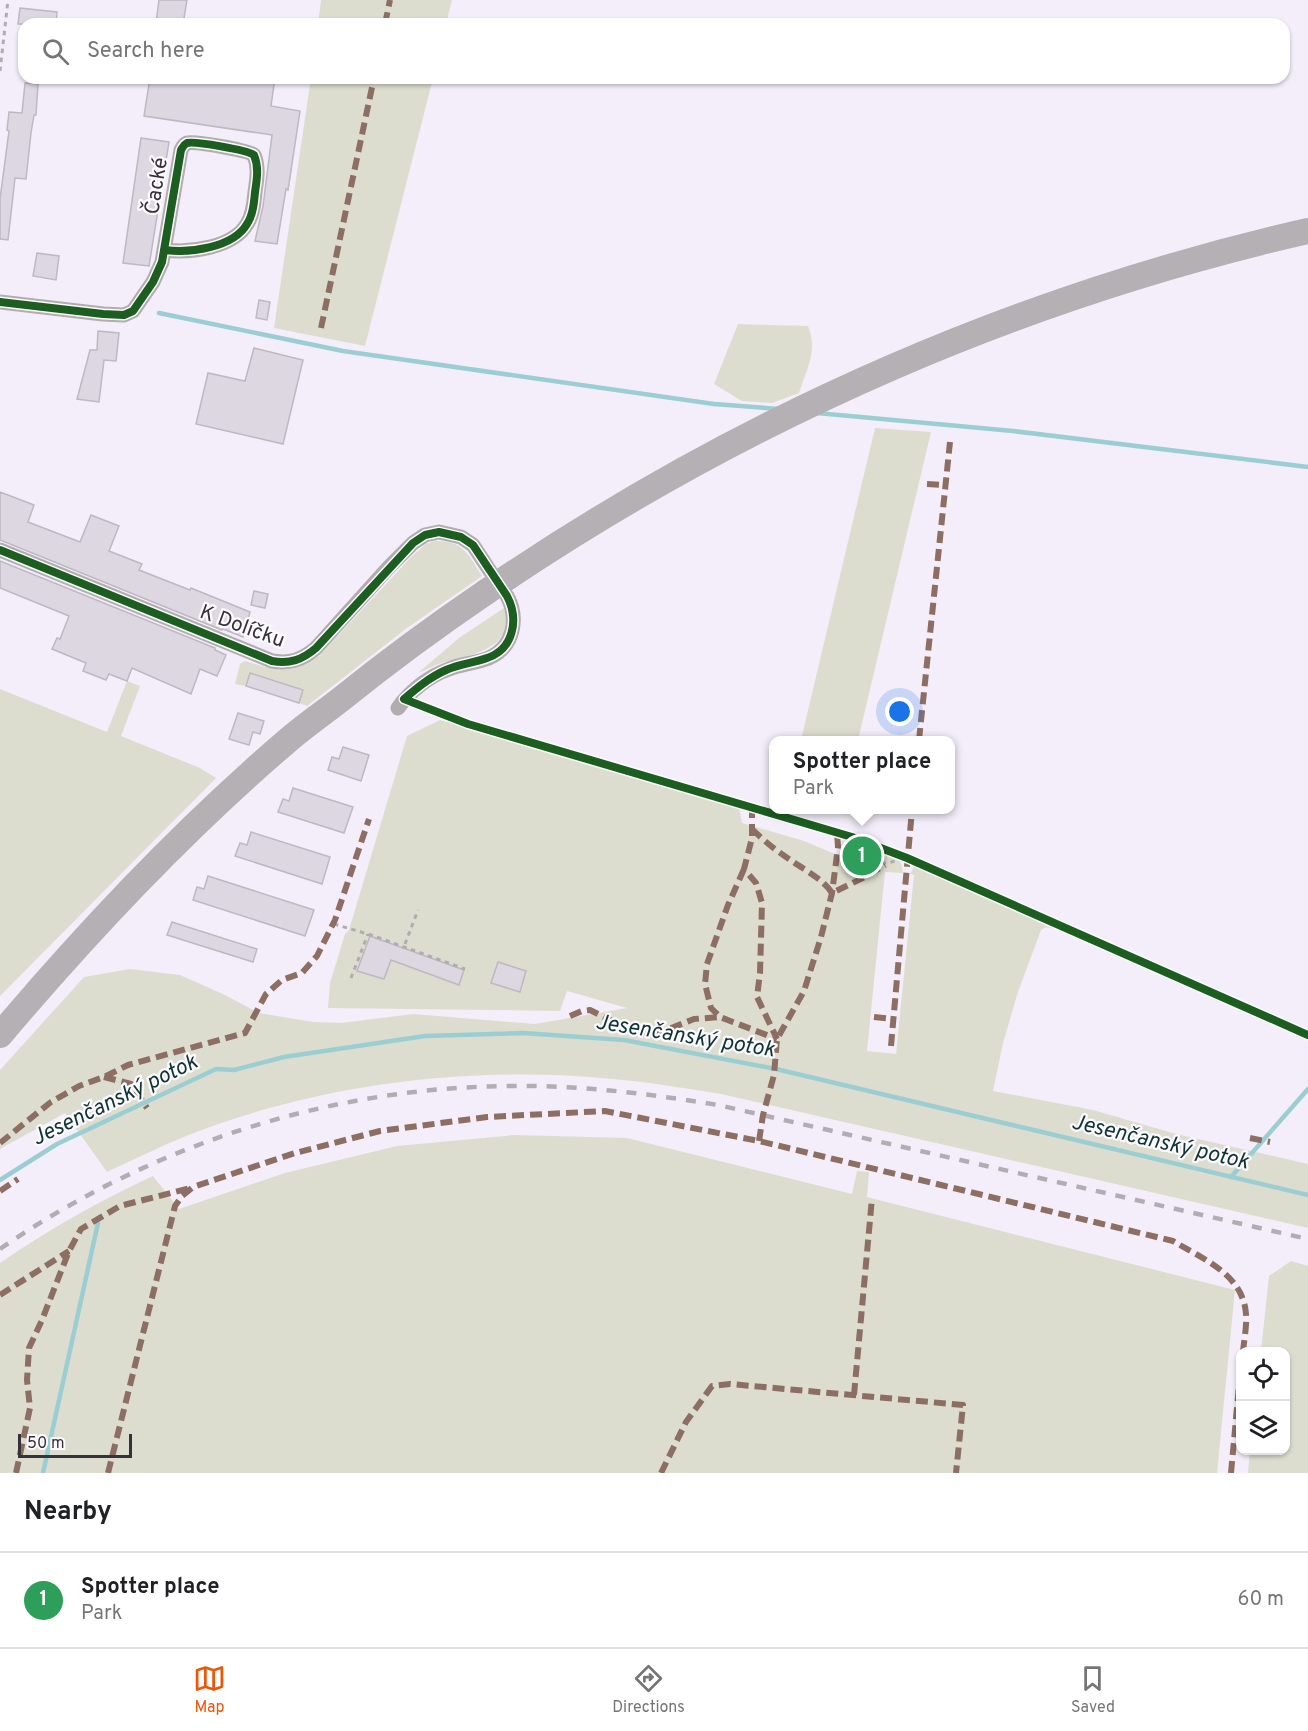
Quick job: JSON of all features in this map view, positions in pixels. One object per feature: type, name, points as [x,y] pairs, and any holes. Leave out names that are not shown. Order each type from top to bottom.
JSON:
[{"type":"main road","points":[[0,1035],[99,922],[196,825],[287,742],[392,658],[562,540],[706,456],[771,423],[928,352],[1021,315],[1178,264],[1308,231]]},
{"type":"street","name":"Čacké","points":[[0,302],[103,314],[129,314],[138,307],[162,262],[183,146],[193,142],[245,150],[254,155],[257,165],[256,186],[251,215],[243,230],[228,241],[214,246],[186,251],[165,250]]},
{"type":"street","name":"K Dolíčku","points":[[0,550],[273,662],[283,663],[300,659],[316,648],[413,543],[425,535],[439,532],[461,537],[473,545],[512,604],[514,622],[511,635],[498,653],[436,675],[420,685],[404,699],[398,708]]},
{"type":"path","points":[[0,71],[8,0]]},
{"type":"path","points":[[848,853],[885,864],[905,857]]},
{"type":"path","points":[[894,853],[918,863]]},
{"type":"path","points":[[405,944],[418,910]]},
{"type":"path","points":[[334,924],[465,969]]},
{"type":"path","points":[[351,978],[368,934]]},
{"type":"shaded area","points":[[321,0],[452,0],[448,18],[319,18]]},
{"type":"shaded area","points":[[310,84],[431,84],[365,346],[274,328]]},
{"type":"shaded area","points":[[738,324],[808,326],[812,352],[799,393],[772,403],[742,401],[714,384]]},
{"type":"shaded area","points":[[875,428],[931,432],[859,736],[802,736]]},
{"type":"shaded area","points":[[434,541],[452,543],[464,550],[482,576],[407,628],[307,706],[299,703],[303,690],[250,674],[246,686],[235,684],[240,664],[245,661],[274,669],[291,669],[319,656],[412,556],[426,544]]},
{"type":"shaded area","points":[[504,608],[506,622],[503,633],[497,641],[479,652],[444,662],[418,673],[459,638]]},
{"type":"shaded area","points":[[127,681],[140,686],[121,736],[200,768],[216,778],[0,996],[0,689],[107,732]]},
{"type":"shaded area","points":[[440,720],[739,808],[742,823],[804,841],[842,857],[848,843],[897,858],[903,873],[885,872],[867,1051],[896,1054],[914,875],[910,874],[914,867],[918,866],[1053,929],[1046,927],[1041,930],[1018,992],[1003,1043],[993,1091],[1093,1110],[1176,1134],[1308,1164],[1308,1228],[721,1094],[639,1082],[559,1075],[450,1077],[341,1091],[236,1118],[186,1136],[107,1172],[65,1113],[0,1149],[0,1070],[84,977],[130,969],[180,975],[259,1013],[313,1022],[341,1023],[413,1014],[535,1024],[627,1008],[567,991],[560,1011],[328,1008],[330,983],[345,934],[349,930],[407,736]]},
{"type":"shaded area","points":[[514,1135],[627,1138],[852,1194],[857,1171],[869,1172],[867,1197],[1235,1290],[1217,1473],[0,1473],[0,1263],[18,1251],[94,1206],[153,1176],[179,1209],[285,1173],[397,1146]]},
{"type":"shaded area","points":[[1291,1261],[1308,1266],[1308,1473],[1248,1473],[1250,1455],[1290,1455],[1290,1347],[1261,1347],[1269,1276]]},
{"type":"building","points":[[159,0],[187,0],[184,18],[157,18]]},
{"type":"building","points":[[20,8],[57,12],[56,18],[19,18]]},
{"type":"building","points":[[25,84],[38,84],[36,115],[34,115],[31,133],[26,179],[15,178],[8,240],[0,239],[0,199],[9,131],[7,130],[9,112],[22,113]]},
{"type":"building","points":[[149,84],[274,84],[271,106],[300,111],[277,244],[255,241],[263,206],[272,135],[144,116]]},
{"type":"building","points":[[141,138],[169,142],[149,266],[123,263]]},
{"type":"building","points":[[37,253],[59,256],[56,280],[33,276]]},
{"type":"building","points":[[259,300],[270,302],[267,320],[256,318]]},
{"type":"building","points":[[98,331],[119,333],[116,361],[104,360],[99,402],[77,399],[90,350],[97,350]]},
{"type":"building","points":[[254,348],[303,360],[283,444],[196,424],[208,373],[245,381]]},
{"type":"building","points":[[0,492],[34,505],[28,522],[80,542],[91,515],[119,526],[109,551],[142,564],[139,570],[250,612],[243,637],[0,540]]},
{"type":"building","points":[[0,561],[215,648],[226,655],[217,676],[200,669],[191,694],[132,668],[127,681],[109,674],[106,680],[83,671],[86,663],[52,649],[57,638],[60,639],[69,616],[0,588]]},
{"type":"building","points":[[254,591],[268,594],[265,608],[251,605]]},
{"type":"building","points":[[250,673],[303,690],[299,703],[246,686]]},
{"type":"building","points":[[238,713],[264,721],[260,734],[253,732],[249,745],[229,739]]},
{"type":"building","points":[[343,747],[369,755],[361,781],[328,770],[332,757],[339,759]]},
{"type":"building","points":[[293,788],[353,807],[344,833],[278,812],[283,799],[289,801]]},
{"type":"building","points":[[251,832],[330,857],[322,884],[235,856],[240,843],[247,845]]},
{"type":"building","points":[[208,876],[314,910],[305,936],[193,900],[197,887],[204,889]]},
{"type":"building","points":[[172,922],[257,949],[253,962],[167,935]]},
{"type":"building","points":[[370,936],[464,970],[459,985],[391,960],[384,979],[357,971]]},
{"type":"building","points":[[498,962],[526,971],[520,992],[491,983]]},
{"type":"waterway","points":[[159,313],[343,351],[714,404],[779,409]]},
{"type":"waterway","points":[[817,413],[1013,431],[1308,467]]},
{"type":"waterway","name":"Jesenčanský potok","points":[[0,1180],[57,1144],[216,1069],[234,1070],[284,1057],[425,1036],[523,1033],[624,1040],[776,1069],[1308,1195]]},
{"type":"waterway","points":[[1231,1177],[1308,1089]]},
{"type":"waterway","points":[[43,1473],[98,1223]]},
{"type":"railway","points":[[0,1249],[57,1212],[117,1180],[179,1152],[243,1129],[309,1111],[375,1097],[443,1089],[511,1086],[615,1091],[718,1105],[1308,1239]]},
{"type":"marked path","points":[[386,18],[390,0]]},
{"type":"marked path","points":[[321,328],[373,84]]},
{"type":"marked path","points":[[919,736],[950,442]]},
{"type":"marked path","points":[[927,484],[945,485]]},
{"type":"marked path","points":[[752,806],[752,838],[744,869],[756,883],[762,903],[757,997],[777,1039]]},
{"type":"marked path","points":[[891,1046],[912,814]]},
{"type":"marked path","points":[[0,1143],[51,1102],[79,1086],[128,1065],[245,1033],[266,994],[282,980],[302,973],[317,956],[335,920],[369,819]]},
{"type":"marked path","points":[[752,829],[776,850],[819,879],[832,893],[885,865]]},
{"type":"marked path","points":[[759,1141],[763,1115],[774,1075],[777,1039],[804,991],[821,937],[832,893],[838,847],[837,832]]},
{"type":"marked path","points":[[744,869],[728,905],[707,964],[705,984],[711,1008],[720,1017],[777,1039]]},
{"type":"marked path","points":[[570,1016],[590,1010],[636,1033],[649,1034],[664,1031],[694,1019],[720,1017]]},
{"type":"marked path","points":[[874,1017],[893,1019]]},
{"type":"marked path","points":[[104,1077],[131,1084],[147,1108]]},
{"type":"marked path","points":[[108,1473],[175,1206],[182,1196],[193,1187],[295,1153],[380,1131],[487,1117],[605,1111],[759,1141],[1173,1241],[1220,1269],[1238,1288],[1246,1314],[1244,1347]]},
{"type":"marked path","points":[[1250,1138],[1270,1142]]},
{"type":"marked path","points":[[0,1191],[18,1179]]},
{"type":"marked path","points":[[16,1473],[30,1408],[27,1380],[29,1348],[69,1251],[81,1229],[120,1206],[190,1188]]},
{"type":"marked path","points":[[854,1395],[872,1198]]},
{"type":"marked path","points":[[0,1295],[69,1251]]},
{"type":"marked path","points":[[661,1473],[686,1422],[712,1386],[730,1384],[963,1405],[956,1473]]},
{"type":"marked path","points":[[1231,1473],[1238,1401]]},
{"type":"cycle path","points":[[0,302],[103,314],[124,315],[133,311],[153,282],[162,262],[181,150],[184,145],[187,143],[210,145],[254,155],[257,164],[254,205],[249,220],[240,232],[232,239],[210,247],[186,251],[165,250]]},
{"type":"cycle path","points":[[0,550],[272,661],[284,662],[306,656],[316,648],[413,543],[425,535],[439,532],[461,537],[473,545],[507,596],[513,614],[512,632],[503,648],[496,654],[440,673],[404,699],[468,724],[769,813]]},
{"type":"cycle path","points":[[774,814],[852,837],[907,858],[1308,1035]]},
{"type":"place","name":"Spotter place","points":[[862,856]]}]
